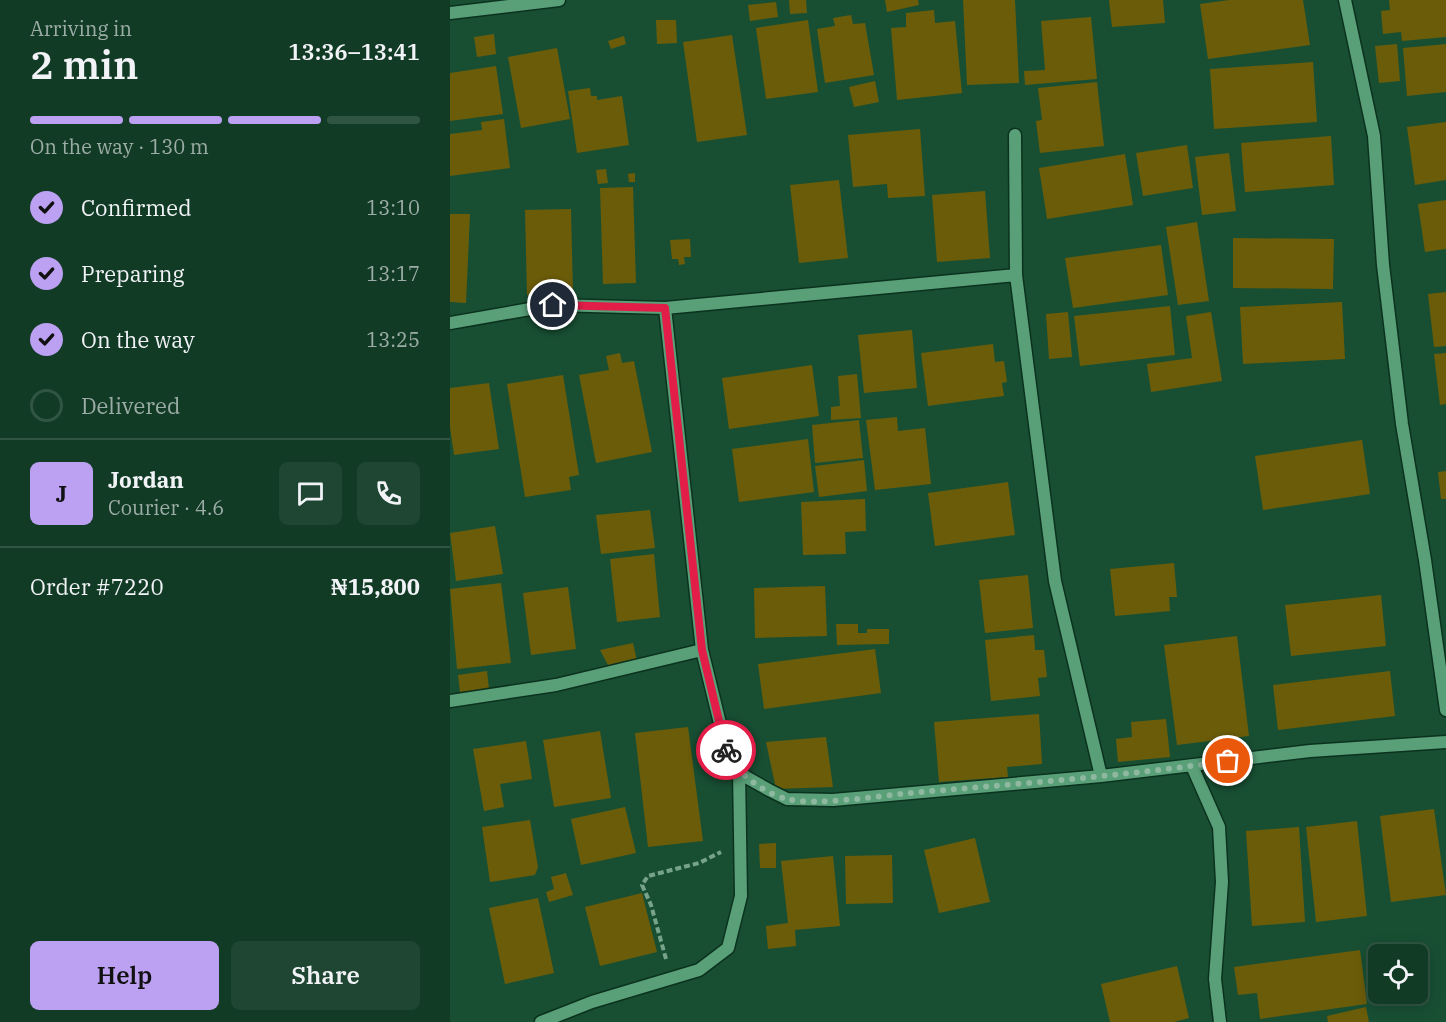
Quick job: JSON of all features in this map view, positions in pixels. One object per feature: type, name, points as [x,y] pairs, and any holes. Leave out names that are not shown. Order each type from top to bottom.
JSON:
[{"type":"street","points":[[450,13],[559,0]]},
{"type":"street","points":[[1346,0],[1374,136],[1383,265],[1402,424],[1425,560],[1446,710]]},
{"type":"street","points":[[1015,135],[1016,274],[1055,581],[1101,776]]},
{"type":"street","points":[[450,323],[553,305],[665,308],[1016,274]]},
{"type":"street","points":[[665,308],[702,650],[729,760],[740,771],[787,799],[833,800],[1101,776],[1310,751],[1446,742]]},
{"type":"street","points":[[450,700],[556,685],[702,650]]},
{"type":"street","points":[[1192,766],[1219,827],[1222,882],[1215,979],[1220,1022]]},
{"type":"street","points":[[541,1022],[592,1002],[699,970],[728,948],[741,896],[740,771]]},
{"type":"path","points":[[671,978],[651,905],[642,885],[648,876],[699,863],[723,851],[741,838]]},
{"type":"building","points":[[789,0],[806,0],[807,13],[790,14]]},
{"type":"building","points":[[885,0],[918,0],[919,5],[887,12]]},
{"type":"building","points":[[963,0],[1015,0],[1019,83],[967,85]]},
{"type":"building","points":[[1109,0],[1163,0],[1165,23],[1112,27]]},
{"type":"building","points":[[1229,0],[1303,0],[1310,45],[1208,59],[1200,4]]},
{"type":"building","points":[[1389,0],[1446,0],[1446,37],[1402,41],[1401,32],[1383,34],[1381,11],[1390,10]]},
{"type":"building","points":[[776,2],[778,17],[750,21],[748,5]]},
{"type":"building","points":[[934,10],[935,23],[955,21],[962,93],[897,100],[891,28],[906,27],[906,13]]},
{"type":"building","points":[[851,15],[853,24],[865,23],[874,75],[825,83],[817,29],[835,26],[833,18]]},
{"type":"building","points":[[1091,17],[1097,79],[1025,85],[1024,71],[1045,70],[1041,21]]},
{"type":"building","points":[[656,20],[676,20],[677,43],[657,44]]},
{"type":"building","points":[[808,20],[818,92],[766,99],[756,28]]},
{"type":"building","points":[[494,34],[496,54],[477,57],[474,37]]},
{"type":"building","points":[[732,35],[747,135],[697,142],[683,42]]},
{"type":"building","points":[[624,36],[626,44],[611,49],[608,41]]},
{"type":"building","points":[[1397,44],[1400,81],[1379,83],[1375,46]]},
{"type":"building","points":[[1446,44],[1446,92],[1407,96],[1403,48]]},
{"type":"building","points":[[557,48],[570,119],[521,128],[508,57]]},
{"type":"building","points":[[1313,62],[1317,122],[1214,129],[1210,69]]},
{"type":"building","points":[[496,66],[503,114],[450,121],[450,73]]},
{"type":"building","points":[[875,81],[879,102],[854,107],[849,87]]},
{"type":"building","points":[[1097,82],[1104,146],[1040,153],[1036,121],[1042,120],[1038,88]]},
{"type":"building","points":[[590,88],[591,96],[597,96],[597,100],[622,96],[629,145],[577,153],[568,91]]},
{"type":"building","points":[[504,119],[510,168],[450,176],[450,134],[482,130],[481,122]]},
{"type":"building","points":[[1446,122],[1446,180],[1415,185],[1407,127]]},
{"type":"building","points":[[920,129],[925,196],[888,198],[887,184],[853,187],[848,135]]},
{"type":"building","points":[[1331,136],[1334,185],[1245,192],[1241,143]]},
{"type":"building","points":[[1187,145],[1193,188],[1143,196],[1136,153]]},
{"type":"building","points":[[1229,153],[1236,211],[1202,215],[1195,157]]},
{"type":"building","points":[[1125,154],[1133,205],[1047,219],[1039,168]]},
{"type":"building","points":[[606,169],[608,183],[598,184],[596,170]]},
{"type":"building","points":[[635,173],[635,182],[629,182],[628,174]]},
{"type":"building","points":[[839,180],[848,258],[799,263],[790,185]]},
{"type":"building","points":[[633,187],[636,283],[603,284],[600,188]]},
{"type":"building","points":[[985,191],[990,258],[937,262],[932,195]]},
{"type":"building","points":[[1446,200],[1446,249],[1425,252],[1418,204]]},
{"type":"building","points":[[571,209],[573,294],[527,295],[525,210]]},
{"type":"building","points":[[450,214],[470,214],[466,303],[450,302]]},
{"type":"building","points":[[1197,222],[1209,301],[1178,305],[1166,227]]},
{"type":"building","points":[[1233,238],[1334,239],[1333,289],[1233,288]]},
{"type":"building","points":[[690,239],[691,257],[684,257],[685,264],[679,265],[678,259],[672,259],[670,240]]},
{"type":"building","points":[[1161,245],[1168,295],[1073,308],[1065,258]]},
{"type":"building","points":[[1446,292],[1446,346],[1434,347],[1428,294]]},
{"type":"building","points":[[1342,302],[1345,359],[1243,364],[1240,307]]},
{"type":"building","points":[[1170,306],[1175,355],[1080,366],[1074,316]]},
{"type":"building","points":[[1068,312],[1072,357],[1049,359],[1046,314]]},
{"type":"building","points":[[1211,312],[1222,381],[1151,392],[1147,364],[1192,358],[1186,316]]},
{"type":"building","points":[[912,330],[917,388],[864,393],[858,335]]},
{"type":"building","points":[[993,344],[995,362],[1004,361],[1007,382],[1002,383],[1004,396],[928,406],[921,353]]},
{"type":"building","points":[[620,353],[622,363],[634,361],[652,452],[596,463],[579,375],[609,370],[606,356]]},
{"type":"building","points":[[1446,353],[1446,404],[1440,405],[1434,354]]},
{"type":"building","points":[[812,365],[819,416],[729,429],[722,378]]},
{"type":"building","points":[[857,374],[861,418],[831,420],[831,407],[840,406],[838,376]]},
{"type":"building","points":[[563,375],[579,475],[569,477],[571,490],[525,497],[507,384]]},
{"type":"building","points":[[489,383],[499,449],[454,455],[450,427],[450,388]]},
{"type":"building","points":[[897,417],[898,431],[925,428],[931,484],[875,490],[866,420]]},
{"type":"building","points":[[859,420],[863,458],[815,463],[812,425]]},
{"type":"building","points":[[808,439],[814,492],[739,502],[732,449]]},
{"type":"building","points":[[1362,440],[1370,494],[1263,510],[1255,456]]},
{"type":"building","points":[[864,460],[867,491],[819,497],[815,466]]},
{"type":"building","points":[[1446,471],[1446,499],[1441,499],[1438,472]]},
{"type":"building","points":[[1008,482],[1015,535],[935,546],[928,493]]},
{"type":"building","points":[[865,499],[866,531],[845,532],[846,554],[803,555],[801,502]]},
{"type":"building","points":[[650,510],[655,548],[601,554],[596,515]]},
{"type":"building","points":[[495,526],[503,574],[456,581],[450,533]]},
{"type":"building","points":[[654,554],[660,617],[617,622],[610,559]]},
{"type":"building","points":[[1174,563],[1177,597],[1169,597],[1170,611],[1115,616],[1110,569]]},
{"type":"building","points":[[1028,575],[1033,628],[985,633],[979,580]]},
{"type":"building","points":[[501,583],[511,663],[457,669],[450,589]]},
{"type":"building","points":[[825,586],[827,636],[755,638],[754,588]]},
{"type":"building","points":[[568,587],[576,649],[531,655],[523,593]]},
{"type":"building","points":[[1381,595],[1386,646],[1291,656],[1285,605]]},
{"type":"building","points":[[836,624],[858,624],[858,633],[867,633],[867,629],[889,629],[889,644],[837,645]]},
{"type":"building","points":[[1034,635],[1035,650],[1044,650],[1047,677],[1038,678],[1040,696],[991,701],[985,640]]},
{"type":"building","points":[[1237,636],[1249,736],[1177,745],[1164,645]]},
{"type":"building","points":[[633,643],[637,661],[609,667],[600,650]]},
{"type":"building","points":[[875,649],[881,693],[764,709],[758,664]]},
{"type":"building","points":[[487,671],[489,689],[460,692],[458,675]]},
{"type":"building","points":[[1390,671],[1395,716],[1278,730],[1273,685]]},
{"type":"building","points":[[1039,714],[1042,764],[1007,767],[1008,777],[939,782],[934,722]]},
{"type":"building","points":[[1166,719],[1170,757],[1118,762],[1116,739],[1132,737],[1131,722]]},
{"type":"building","points":[[688,727],[703,841],[648,847],[635,733]]},
{"type":"building","points":[[600,731],[611,798],[554,807],[543,740]]},
{"type":"building","points":[[826,737],[833,787],[776,789],[766,742]]},
{"type":"building","points":[[526,741],[532,779],[500,784],[504,807],[484,811],[473,749]]},
{"type":"building","points":[[625,807],[636,853],[581,865],[571,819]]},
{"type":"building","points":[[1434,809],[1446,895],[1391,902],[1380,816]]},
{"type":"building","points":[[530,820],[538,867],[535,875],[490,882],[482,827]]},
{"type":"building","points":[[1357,821],[1367,916],[1316,922],[1306,827]]},
{"type":"building","points":[[1299,827],[1305,922],[1252,926],[1246,831]]},
{"type":"building","points":[[975,838],[990,902],[939,913],[924,850]]},
{"type":"building","points":[[776,843],[776,868],[760,868],[759,844]]},
{"type":"building","points":[[892,855],[893,903],[846,904],[845,856]]},
{"type":"building","points":[[833,856],[840,926],[795,930],[796,946],[768,949],[766,926],[788,923],[781,861]]},
{"type":"building","points":[[566,873],[573,895],[549,902],[546,892],[554,889],[551,877]]},
{"type":"building","points":[[642,893],[657,952],[600,966],[585,907]]},
{"type":"building","points":[[538,898],[554,973],[505,984],[489,908]]},
{"type":"building","points":[[1360,950],[1367,1004],[1260,1019],[1257,993],[1238,995],[1234,967]]},
{"type":"building","points":[[1177,966],[1189,1018],[1174,1022],[1110,1022],[1101,984]]},
{"type":"building","points":[[1366,1007],[1369,1022],[1328,1022],[1327,1016]]},
{"type":"way so far","points":[[726,750],[729,760],[746,777],[787,799],[833,800],[1101,776],[1228,761]]},
{"type":"route","points":[[553,305],[665,308],[702,650],[726,750]]}]
